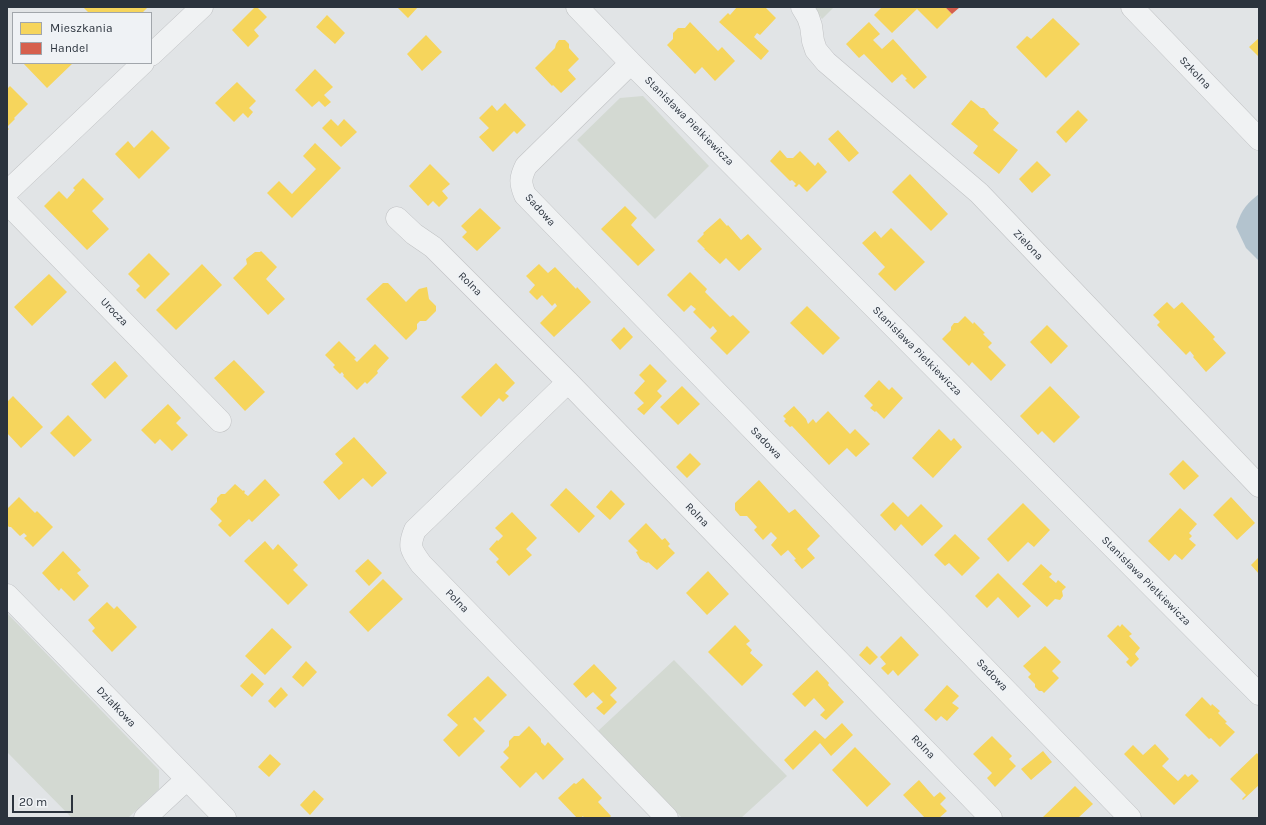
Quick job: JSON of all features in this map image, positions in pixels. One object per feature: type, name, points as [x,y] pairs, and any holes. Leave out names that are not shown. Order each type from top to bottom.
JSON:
[{"type":"street","points":[[152,54],[202,7]]},
{"type":"street","name":"Stanisława Pietkiewicza","points":[[577,7],[1259,694]]},
{"type":"street","name":"Zielona","points":[[802,7],[812,26],[813,41],[816,50],[826,62],[978,193],[1259,486]]},
{"type":"street","name":"Szkolna","points":[[1132,7],[1259,139]]},
{"type":"street","name":"Sadowa","points":[[631,63],[526,166],[522,174],[521,185],[525,195],[1130,818]]},
{"type":"street","points":[[7,192],[142,64]]},
{"type":"street","name":"Urocza","points":[[7,203],[220,421]]},
{"type":"street","name":"Rolna","points":[[397,218],[414,234],[433,247],[568,382],[991,818]]},
{"type":"street","name":"Polna","points":[[568,382],[415,530],[411,540],[411,550],[421,564],[667,818]]},
{"type":"street","name":"Działkowa","points":[[7,595],[225,818]]},
{"type":"street","points":[[145,818],[187,779]]},
{"type":"shaded area","points":[[814,7],[834,7],[822,19]]},
{"type":"shaded area","points":[[643,96],[709,166],[655,219],[577,140],[620,98]]},
{"type":"shaded area","points":[[7,613],[159,770],[159,789],[128,818],[72,818],[7,752]]},
{"type":"shaded area","points":[[674,660],[787,776],[741,818],[682,818],[598,731]]},
{"type":"water","points":[[1259,194],[1259,261],[1246,248],[1236,227],[1244,209]]},
{"type":"building: Mieszkania","points":[[83,7],[148,7],[143,12],[88,12]]},
{"type":"building: Mieszkania","points":[[255,7],[257,7],[267,17],[254,30],[259,36],[248,47],[232,30]]},
{"type":"building: Mieszkania","points":[[397,7],[418,7],[408,18]]},
{"type":"building: Mieszkania","points":[[737,7],[765,7],[776,18],[760,35],[757,33],[754,37],[769,51],[761,60],[719,22],[728,13],[730,15]]},
{"type":"building: Mieszkania","points":[[882,7],[945,7],[952,14],[937,29],[917,9],[892,33],[874,15]]},
{"type":"building: Mieszkania","points":[[327,15],[345,33],[335,44],[316,27]]},
{"type":"building: Mieszkania","points":[[1053,18],[1080,44],[1046,78],[1016,47],[1027,36],[1031,39]]},
{"type":"building: Mieszkania","points":[[690,22],[718,51],[722,47],[735,61],[715,81],[702,67],[695,74],[667,45],[673,39],[673,33],[678,28],[685,28]]},
{"type":"building: Mieszkania","points":[[869,22],[880,34],[873,40],[882,49],[893,39],[927,77],[914,89],[905,80],[907,79],[902,74],[892,83],[864,54],[859,58],[846,44]]},
{"type":"building: Mieszkania","points":[[426,35],[442,52],[422,71],[407,54]]},
{"type":"building: Mieszkania","points":[[1259,38],[1259,57],[1249,47]]},
{"type":"building: Mieszkania","points":[[559,40],[565,40],[569,44],[569,48],[579,59],[568,70],[576,79],[561,93],[535,68],[555,48]]},
{"type":"building: Mieszkania","points":[[24,64],[72,64],[47,88]]},
{"type":"building: Mieszkania","points":[[315,69],[333,87],[324,95],[331,102],[325,107],[319,101],[312,107],[295,90]]},
{"type":"building: Mieszkania","points":[[237,82],[256,101],[249,108],[253,112],[248,118],[243,113],[234,122],[215,103]]},
{"type":"building: Mieszkania","points":[[10,86],[28,104],[7,127],[7,89]]},
{"type":"building: Mieszkania","points":[[971,100],[981,108],[984,108],[999,123],[993,130],[1018,150],[999,174],[973,153],[978,146],[951,124]]},
{"type":"building: Mieszkania","points":[[505,103],[526,125],[517,134],[514,131],[493,152],[479,137],[489,128],[479,118],[492,105],[497,111]]},
{"type":"building: Mieszkania","points":[[1078,110],[1088,120],[1066,143],[1056,132]]},
{"type":"building: Mieszkania","points":[[331,119],[338,126],[344,119],[357,132],[341,147],[322,128]]},
{"type":"building: Mieszkania","points":[[152,130],[170,148],[139,179],[115,154],[128,141],[134,148]]},
{"type":"building: Mieszkania","points":[[838,130],[859,153],[849,162],[828,139]]},
{"type":"building: Mieszkania","points":[[315,143],[341,168],[292,218],[267,193],[279,181],[292,194],[316,169],[303,156]]},
{"type":"building: Mieszkania","points":[[780,150],[787,158],[793,158],[800,151],[815,166],[818,162],[827,172],[807,192],[799,184],[796,187],[794,186],[796,184],[792,180],[790,181],[770,161]]},
{"type":"building: Mieszkania","points":[[1037,161],[1051,175],[1032,193],[1019,179]]},
{"type":"building: Mieszkania","points":[[430,164],[450,184],[442,191],[448,198],[439,207],[433,201],[428,206],[409,186]]},
{"type":"building: Mieszkania","points":[[910,174],[948,214],[931,231],[892,192]]},
{"type":"building: Mieszkania","points":[[83,178],[104,199],[92,211],[109,229],[87,250],[44,206],[59,191],[67,199],[75,190],[73,188]]},
{"type":"building: Mieszkania","points":[[625,206],[637,218],[631,225],[655,250],[638,266],[601,229]]},
{"type":"building: Mieszkania","points":[[480,208],[501,228],[477,251],[462,237],[467,232],[461,226]]},
{"type":"building: Mieszkania","points":[[720,218],[741,240],[748,234],[762,249],[739,271],[726,258],[720,264],[697,241],[704,234],[703,233]]},
{"type":"building: Mieszkania","points":[[891,228],[925,262],[895,291],[878,274],[885,267],[862,243],[875,231],[881,238]]},
{"type":"building: Mieszkania","points":[[261,251],[277,267],[266,279],[285,299],[268,315],[233,278],[247,264],[246,259],[255,252]]},
{"type":"building: Mieszkania","points":[[149,253],[170,274],[145,299],[136,290],[140,286],[128,274]]},
{"type":"building: Mieszkania","points":[[202,264],[222,285],[176,330],[156,310]]},
{"type":"building: Mieszkania","points":[[539,264],[548,273],[555,267],[591,302],[554,337],[540,323],[557,306],[555,303],[552,306],[542,295],[537,300],[529,292],[535,285],[526,276]]},
{"type":"building: Mieszkania","points":[[690,272],[707,289],[705,292],[730,317],[733,315],[750,332],[727,355],[710,338],[717,331],[713,326],[710,329],[693,312],[696,309],[691,305],[684,312],[667,295]]},
{"type":"building: Mieszkania","points":[[49,274],[67,292],[32,326],[14,307]]},
{"type":"building: Mieszkania","points":[[383,283],[388,283],[406,302],[419,289],[427,287],[429,299],[436,306],[436,311],[426,321],[420,321],[417,324],[417,329],[406,340],[366,299]]},
{"type":"building: Mieszkania","points":[[1167,302],[1174,309],[1182,302],[1215,337],[1213,339],[1226,353],[1206,372],[1193,357],[1194,356],[1190,351],[1186,355],[1157,325],[1160,322],[1153,315]]},
{"type":"building: Mieszkania","points":[[807,306],[840,338],[823,355],[790,323]]},
{"type":"building: Mieszkania","points":[[965,316],[973,324],[974,322],[985,333],[983,334],[992,343],[988,347],[1006,365],[991,381],[972,362],[969,366],[942,339],[951,330],[954,323],[958,323]]},
{"type":"building: Mieszkania","points":[[1047,325],[1068,346],[1051,364],[1030,342]]},
{"type":"building: Mieszkania","points":[[624,327],[633,337],[620,350],[611,340]]},
{"type":"building: Mieszkania","points":[[339,341],[356,358],[354,359],[357,362],[375,344],[389,358],[377,371],[378,373],[367,384],[365,382],[357,390],[343,376],[344,375],[342,372],[340,374],[333,367],[335,365],[325,355]]},
{"type":"building: Mieszkania","points":[[234,360],[265,392],[245,411],[214,378]]},
{"type":"building: Mieszkania","points":[[115,361],[128,376],[105,399],[91,384]]},
{"type":"building: Mieszkania","points":[[496,363],[515,383],[505,393],[509,396],[503,402],[499,398],[481,417],[461,397]]},
{"type":"building: Mieszkania","points":[[650,364],[667,381],[657,391],[662,396],[644,415],[637,409],[644,403],[634,393],[645,381],[639,375]]},
{"type":"building: Mieszkania","points":[[879,380],[889,390],[892,387],[903,398],[884,419],[876,411],[875,412],[870,408],[873,405],[864,396]]},
{"type":"building: Mieszkania","points":[[682,386],[700,404],[678,425],[660,407]]},
{"type":"building: Mieszkania","points":[[1050,386],[1080,417],[1054,443],[1042,431],[1038,435],[1020,416]]},
{"type":"building: Mieszkania","points":[[13,396],[43,427],[21,448],[7,433],[7,402]]},
{"type":"building: Mieszkania","points":[[168,404],[181,418],[176,423],[188,435],[172,451],[160,439],[155,444],[141,430]]},
{"type":"building: Mieszkania","points":[[794,406],[806,419],[808,424],[813,419],[816,423],[828,411],[850,434],[855,429],[870,444],[856,457],[847,448],[829,465],[792,426],[790,427],[784,421],[786,419],[783,416]]},
{"type":"building: Mieszkania","points":[[68,415],[92,440],[74,457],[50,433]]},
{"type":"building: Mieszkania","points":[[939,429],[951,441],[954,438],[962,447],[933,478],[912,458]]},
{"type":"building: Mieszkania","points":[[354,437],[387,473],[372,487],[363,478],[339,500],[323,482],[343,463],[335,454]]},
{"type":"building: Mieszkania","points":[[690,453],[701,464],[687,478],[676,467]]},
{"type":"building: Mieszkania","points":[[1183,460],[1199,476],[1184,490],[1169,474]]},
{"type":"building: Mieszkania","points":[[265,479],[280,495],[252,522],[249,519],[230,537],[218,525],[222,521],[210,509],[217,502],[217,498],[221,494],[225,494],[235,484],[243,491],[244,490],[244,493],[248,496]]},
{"type":"building: Mieszkania","points":[[759,480],[789,513],[795,509],[820,536],[807,549],[815,558],[802,569],[788,550],[781,556],[771,545],[777,538],[771,532],[763,540],[754,530],[757,527],[747,516],[740,516],[735,510],[735,503]]},
{"type":"building: Mieszkania","points":[[566,488],[595,516],[579,533],[550,505]]},
{"type":"building: Mieszkania","points":[[611,490],[625,504],[610,520],[596,507]]},
{"type":"building: Mieszkania","points":[[19,497],[35,513],[37,511],[53,527],[33,547],[24,538],[27,536],[24,533],[20,536],[7,525],[7,509]]},
{"type":"building: Mieszkania","points":[[1231,497],[1255,523],[1237,540],[1213,515]]},
{"type":"building: Mieszkania","points":[[893,502],[908,517],[921,504],[943,526],[922,546],[901,524],[895,531],[880,515]]},
{"type":"building: Mieszkania","points":[[1023,503],[1050,530],[1034,547],[1028,542],[1008,562],[987,539]]},
{"type":"building: Mieszkania","points":[[1180,508],[1197,524],[1189,533],[1192,536],[1189,539],[1196,545],[1182,560],[1175,554],[1169,561],[1148,541]]},
{"type":"building: Mieszkania","points":[[512,512],[537,538],[526,549],[532,555],[509,576],[496,562],[499,559],[489,549],[503,536],[495,528]]},
{"type":"building: Mieszkania","points":[[646,523],[662,540],[665,538],[670,544],[668,546],[675,553],[657,570],[648,562],[647,563],[640,559],[636,552],[638,551],[628,541]]},
{"type":"building: Mieszkania","points":[[955,534],[980,558],[962,576],[949,563],[945,566],[934,555]]},
{"type":"building: Mieszkania","points":[[265,541],[273,550],[278,544],[298,565],[293,570],[308,585],[288,605],[244,561]]},
{"type":"building: Mieszkania","points":[[63,551],[81,570],[77,573],[89,586],[74,601],[61,588],[59,591],[42,573]]},
{"type":"building: Mieszkania","points":[[1259,557],[1259,574],[1251,565]]},
{"type":"building: Mieszkania","points":[[368,559],[382,573],[369,586],[355,571]]},
{"type":"building: Mieszkania","points":[[1041,564],[1052,574],[1049,577],[1056,583],[1058,580],[1066,587],[1062,591],[1063,596],[1060,600],[1055,599],[1047,607],[1022,584]]},
{"type":"building: Mieszkania","points":[[708,571],[729,594],[707,615],[686,593]]},
{"type":"building: Mieszkania","points":[[998,573],[1031,606],[1018,618],[998,597],[987,608],[975,596]]},
{"type":"building: Mieszkania","points":[[383,579],[403,599],[368,632],[349,612]]},
{"type":"building: Mieszkania","points":[[107,602],[114,609],[117,606],[137,627],[112,652],[92,631],[95,628],[88,620]]},
{"type":"building: Mieszkania","points":[[1122,624],[1132,634],[1129,636],[1140,648],[1135,654],[1139,659],[1131,667],[1126,662],[1129,659],[1107,636],[1118,625],[1120,627]]},
{"type":"building: Mieszkania","points":[[735,625],[750,641],[746,644],[752,650],[750,653],[763,665],[742,686],[708,652]]},
{"type":"building: Mieszkania","points":[[272,628],[292,647],[265,675],[245,656]]},
{"type":"building: Mieszkania","points":[[901,636],[919,655],[898,676],[893,670],[888,675],[881,668],[886,664],[880,657]]},
{"type":"building: Mieszkania","points":[[867,646],[878,657],[870,665],[859,655]]},
{"type":"building: Mieszkania","points":[[1045,646],[1061,662],[1052,671],[1059,678],[1044,693],[1035,687],[1035,684],[1028,677],[1031,674],[1023,666]]},
{"type":"building: Mieszkania","points":[[306,661],[317,672],[303,687],[292,677]]},
{"type":"building: Mieszkania","points":[[594,664],[617,688],[610,695],[617,702],[604,715],[596,708],[603,702],[593,692],[586,698],[573,684]]},
{"type":"building: Mieszkania","points":[[817,670],[829,683],[828,685],[844,702],[826,720],[820,715],[825,710],[814,698],[805,707],[792,694]]},
{"type":"building: Mieszkania","points":[[252,673],[264,684],[252,697],[240,686]]},
{"type":"building: Mieszkania","points":[[488,676],[507,695],[480,722],[475,717],[473,719],[485,731],[459,757],[443,740],[458,725],[447,715]]},
{"type":"building: Mieszkania","points":[[947,685],[959,696],[952,703],[959,708],[947,721],[941,716],[936,721],[924,710]]},
{"type":"building: Mieszkania","points":[[281,687],[288,695],[275,708],[268,701]]},
{"type":"building: Mieszkania","points":[[1202,697],[1211,706],[1212,704],[1220,711],[1218,713],[1227,722],[1225,723],[1235,732],[1220,747],[1211,738],[1209,739],[1185,715]]},
{"type":"building: Mieszkania","points":[[842,723],[853,735],[831,756],[820,743],[793,770],[784,760],[815,730],[825,739]]},
{"type":"building: Mieszkania","points":[[529,726],[541,739],[541,742],[545,746],[548,742],[564,759],[543,780],[536,772],[520,788],[500,767],[509,758],[503,752],[509,746],[509,741],[514,736],[519,736]]},
{"type":"building: Mieszkania","points":[[992,736],[1012,756],[1009,759],[1016,766],[995,787],[987,778],[992,773],[973,754]]},
{"type":"building: Mieszkania","points":[[1155,744],[1169,759],[1162,766],[1178,781],[1185,774],[1188,777],[1192,774],[1199,781],[1174,805],[1124,754],[1133,745],[1143,755]]},
{"type":"building: Mieszkania","points":[[855,747],[891,784],[867,807],[832,770]]},
{"type":"building: Mieszkania","points":[[1043,751],[1052,762],[1031,780],[1021,769]]},
{"type":"building: Mieszkania","points":[[1257,753],[1259,756],[1259,785],[1243,800],[1242,799],[1246,795],[1230,779]]},
{"type":"building: Mieszkania","points":[[270,754],[281,764],[269,777],[258,767]]},
{"type":"building: Mieszkania","points":[[583,778],[602,798],[598,802],[611,816],[609,818],[584,818],[583,816],[581,818],[577,818],[558,798],[574,783],[576,784]]},
{"type":"building: Mieszkania","points":[[919,780],[934,797],[940,792],[946,798],[940,804],[947,811],[939,818],[925,818],[903,795]]},
{"type":"building: Mieszkania","points":[[1075,786],[1093,804],[1078,818],[1042,818]]},
{"type":"building: Mieszkania","points":[[314,790],[324,799],[310,815],[300,805]]},
{"type":"building: Handel","points":[[945,7],[960,7],[952,14]]}]
